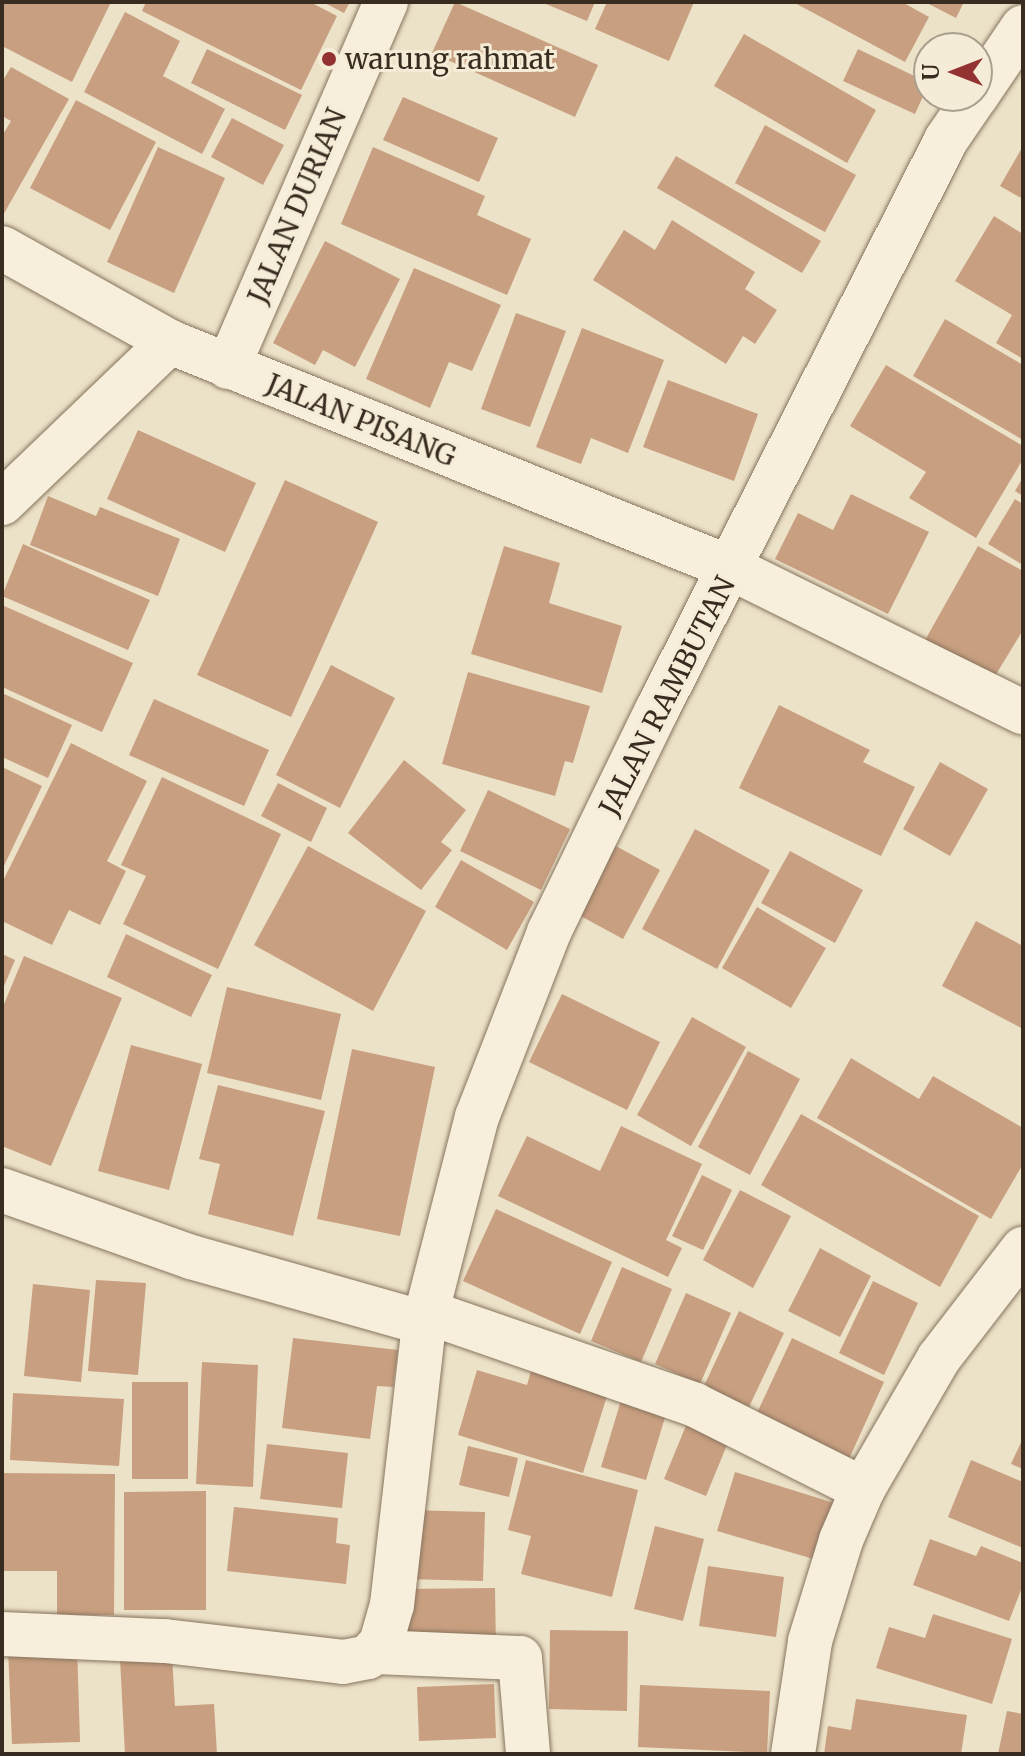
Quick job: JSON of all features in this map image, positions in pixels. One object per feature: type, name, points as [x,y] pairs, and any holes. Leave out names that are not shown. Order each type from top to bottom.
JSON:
[{"type":"street","name":"JALAN DURIAN","points":[[228,367],[386,2]]},
{"type":"street","name":"JALAN RAMBUTAN","points":[[993,70],[1023,27]]},
{"type":"street","name":"JALAN RAMBUTAN","points":[[374,1652],[383,1636],[392,1605],[426,1318],[477,1117],[549,932],[657,710],[946,140],[965,112]]},
{"type":"street","name":"JALAN PISANG","points":[[2,248],[170,342],[731,568],[1023,712]]},
{"type":"street","points":[[2,503],[170,342]]},
{"type":"street","points":[[2,1190],[191,1257],[426,1318],[695,1405],[863,1489]]},
{"type":"street","points":[[793,1754],[810,1641],[841,1540],[863,1489],[939,1358],[1023,1249]]},
{"type":"street","points":[[2,1634],[165,1641],[343,1662],[359,1661],[374,1652],[520,1658],[528,1754]]},
{"type":"building","points":[[2,2],[111,2],[72,82],[2,46]]},
{"type":"building","points":[[146,2],[310,2],[337,16],[301,90],[142,11]]},
{"type":"building","points":[[323,2],[350,2],[344,13]]},
{"type":"building","points":[[455,2],[598,65],[575,117],[432,53]]},
{"type":"building","points":[[541,2],[595,2],[587,21]]},
{"type":"building","points":[[607,2],[694,2],[669,61],[595,29]]},
{"type":"building","points":[[793,2],[902,2],[929,17],[921,32],[913,32],[913,47],[905,62]]},
{"type":"building","points":[[925,2],[964,2],[956,18]]},
{"type":"building","points":[[125,12],[180,41],[163,76],[225,109],[202,154],[84,92]]},
{"type":"building","points":[[744,34],[876,110],[847,163],[714,86]]},
{"type":"building","points":[[207,49],[302,95],[285,130],[191,83]]},
{"type":"building","points":[[858,49],[913,75],[913,112],[916,112],[915,114],[843,81]]},
{"type":"building","points":[[11,67],[69,99],[2,217],[2,136],[11,121],[2,116],[2,82]]},
{"type":"building","points":[[403,97],[498,138],[479,182],[383,140]]},
{"type":"building","points":[[76,100],[156,142],[110,230],[30,188]]},
{"type":"building","points":[[232,118],[284,145],[263,185],[211,157]]},
{"type":"building","points":[[765,125],[856,175],[825,232],[735,183]]},
{"type":"building","points":[[1023,146],[1023,199],[1000,186]]},
{"type":"building","points":[[158,147],[225,178],[174,293],[107,262]]},
{"type":"building","points":[[373,147],[485,196],[477,215],[531,239],[507,295],[341,224]]},
{"type":"building","points":[[676,156],[821,241],[802,273],[657,188]]},
{"type":"building","points":[[994,216],[1023,234],[1023,359],[996,343],[1012,315],[955,281]]},
{"type":"building","points":[[672,220],[755,272],[745,289],[777,310],[755,344],[743,336],[726,364],[593,280],[624,230],[655,250]]},
{"type":"building","points":[[325,241],[400,279],[355,367],[323,350],[315,365],[273,343]]},
{"type":"building","points":[[414,268],[501,305],[472,371],[449,362],[430,408],[366,379]]},
{"type":"building","points":[[516,313],[566,331],[530,427],[481,409]]},
{"type":"building","points":[[945,319],[1023,365],[1023,440],[913,376]]},
{"type":"building","points":[[582,328],[664,360],[628,453],[591,438],[581,464],[536,447]]},
{"type":"building","points":[[886,365],[1023,446],[1023,459],[976,538],[909,498],[926,472],[850,426]]},
{"type":"building","points":[[668,380],[758,414],[734,481],[643,447]]},
{"type":"building","points":[[138,430],[256,483],[225,552],[107,499]]},
{"type":"building","points":[[1023,477],[1023,496],[1015,491]]},
{"type":"building","points":[[285,480],[378,522],[291,717],[197,675]]},
{"type":"building","points":[[851,494],[929,532],[888,614],[775,559],[798,513],[833,530]]},
{"type":"building","points":[[48,496],[96,516],[100,507],[180,539],[158,596],[30,545]]},
{"type":"building","points":[[1015,499],[1023,504],[1023,565],[988,544]]},
{"type":"building","points":[[23,544],[150,600],[128,650],[2,596]]},
{"type":"building","points":[[504,546],[560,563],[549,603],[622,626],[602,693],[471,654]]},
{"type":"building","points":[[978,546],[1023,571],[1023,630],[992,681],[924,642]]},
{"type":"building","points":[[2,605],[133,663],[102,732],[2,687]]},
{"type":"building","points":[[331,665],[395,698],[340,808],[276,775]]},
{"type":"building","points":[[468,672],[590,706],[573,763],[565,761],[555,796],[442,764]]},
{"type":"building","points":[[2,693],[72,725],[48,778],[2,757]]},
{"type":"building","points":[[154,699],[269,750],[244,806],[129,755]]},
{"type":"building","points":[[779,705],[870,750],[863,762],[915,787],[881,856],[739,788]]},
{"type":"building","points":[[71,743],[147,781],[107,861],[126,871],[100,925],[69,910],[52,945],[2,921],[2,883]]},
{"type":"building","points":[[404,760],[466,810],[441,842],[452,850],[421,890],[348,833]]},
{"type":"building","points":[[940,762],[988,789],[950,856],[903,829]]},
{"type":"building","points":[[2,767],[42,786],[2,870]]},
{"type":"building","points":[[162,777],[281,834],[218,969],[123,924],[146,876],[121,865]]},
{"type":"building","points":[[278,783],[327,808],[311,842],[261,816]]},
{"type":"building","points":[[488,790],[570,829],[541,890],[460,851]]},
{"type":"building","points":[[695,829],[770,870],[717,969],[642,929]]},
{"type":"building","points":[[614,845],[660,870],[623,939],[577,914]]},
{"type":"building","points":[[308,846],[426,911],[373,1011],[254,945]]},
{"type":"building","points":[[790,851],[863,890],[835,943],[761,903]]},
{"type":"building","points":[[461,860],[534,902],[507,950],[435,907]]},
{"type":"building","points":[[757,907],[826,948],[791,1008],[722,968]]},
{"type":"building","points":[[976,921],[1023,946],[1023,1029],[942,986]]},
{"type":"building","points":[[126,934],[212,975],[191,1017],[107,977]]},
{"type":"building","points":[[2,954],[15,960],[2,991]]},
{"type":"building","points":[[24,956],[122,998],[51,1166],[2,1146],[2,1009]]},
{"type":"building","points":[[227,987],[341,1014],[321,1100],[207,1073]]},
{"type":"building","points":[[562,994],[660,1042],[627,1110],[529,1062]]},
{"type":"building","points":[[692,1017],[746,1047],[691,1146],[637,1115]]},
{"type":"building","points":[[131,1045],[202,1064],[169,1190],[98,1171]]},
{"type":"building","points":[[352,1049],[435,1067],[400,1236],[317,1219]]},
{"type":"building","points":[[748,1051],[800,1079],[750,1175],[698,1147]]},
{"type":"building","points":[[851,1058],[919,1099],[933,1076],[1023,1128],[1023,1164],[991,1219],[817,1118]]},
{"type":"building","points":[[218,1085],[325,1111],[293,1236],[208,1214],[220,1164],[199,1159]]},
{"type":"building","points":[[801,1114],[979,1216],[940,1287],[761,1185]]},
{"type":"building","points":[[621,1126],[702,1164],[666,1240],[682,1248],[668,1277],[498,1196],[527,1136],[600,1171]]},
{"type":"building","points":[[702,1175],[732,1190],[703,1250],[672,1236]]},
{"type":"building","points":[[740,1190],[791,1216],[753,1288],[703,1260]]},
{"type":"building","points":[[496,1209],[612,1262],[580,1334],[463,1281]]},
{"type":"building","points":[[820,1248],[871,1276],[840,1337],[788,1311]]},
{"type":"building","points":[[622,1267],[672,1289],[641,1362],[591,1341]]},
{"type":"building","points":[[96,1280],[146,1283],[138,1375],[88,1371]]},
{"type":"building","points":[[873,1281],[918,1303],[884,1375],[839,1353]]},
{"type":"building","points":[[33,1284],[90,1290],[81,1382],[24,1376]]},
{"type":"building","points":[[686,1293],[731,1313],[700,1384],[655,1364]]},
{"type":"building","points":[[739,1311],[784,1333],[749,1407],[704,1386]]},
{"type":"building","points":[[293,1338],[398,1350],[393,1387],[377,1386],[370,1439],[282,1428]]},
{"type":"building","points":[[792,1338],[884,1382],[849,1459],[756,1415]]},
{"type":"building","points":[[535,1357],[612,1380],[583,1473],[458,1435],[477,1370],[527,1385]]},
{"type":"building","points":[[202,1362],[258,1365],[253,1487],[196,1484]]},
{"type":"building","points":[[132,1382],[188,1382],[188,1479],[132,1479]]},
{"type":"building","points":[[625,1387],[670,1401],[646,1480],[601,1467]]},
{"type":"building","points":[[13,1393],[124,1399],[119,1466],[10,1460]]},
{"type":"building","points":[[692,1411],[734,1428],[706,1496],[664,1479]]},
{"type":"building","points":[[1023,1438],[1023,1469],[1011,1464]]},
{"type":"building","points":[[267,1444],[348,1453],[342,1508],[260,1499]]},
{"type":"building","points":[[468,1446],[518,1458],[509,1497],[459,1485]]},
{"type":"building","points":[[526,1460],[638,1490],[612,1597],[521,1574],[531,1536],[508,1530]]},
{"type":"building","points":[[971,1460],[1023,1482],[1023,1548],[948,1517]]},
{"type":"building","points":[[735,1472],[834,1503],[817,1560],[717,1531]]},
{"type":"building","points":[[2,1473],[115,1474],[114,1615],[57,1615],[57,1571],[2,1571]]},
{"type":"building","points":[[206,1491],[206,1610],[124,1610],[124,1492]]},
{"type":"building","points":[[234,1507],[338,1518],[336,1543],[350,1545],[346,1584],[227,1571]]},
{"type":"building","points":[[407,1510],[485,1512],[483,1581],[406,1579]]},
{"type":"building","points":[[655,1526],[704,1539],[683,1621],[634,1609]]},
{"type":"building","points":[[930,1539],[976,1556],[981,1546],[1023,1563],[1023,1585],[1009,1621],[913,1585]]},
{"type":"building","points":[[708,1566],[784,1577],[776,1637],[699,1626]]},
{"type":"building","points":[[495,1588],[496,1650],[401,1651],[400,1589]]},
{"type":"building","points":[[933,1614],[1012,1639],[992,1704],[876,1668],[889,1627],[925,1638]]},
{"type":"building","points":[[550,1630],[628,1631],[627,1711],[549,1709]]},
{"type":"building","points":[[77,1645],[80,1742],[12,1744],[8,1648]]},
{"type":"building","points":[[172,1656],[175,1706],[214,1704],[217,1754],[125,1754],[120,1659]]},
{"type":"building","points":[[494,1684],[496,1738],[419,1741],[417,1687]]},
{"type":"building","points":[[640,1685],[770,1691],[767,1753],[638,1747]]},
{"type":"building","points":[[856,1699],[967,1715],[961,1754],[824,1754],[828,1726],[851,1730]]},
{"type":"building","points":[[1007,1711],[1023,1714],[1023,1754],[998,1754]]},
{"type":"place","name":"warung rahmat","points":[[329,59]]}]
